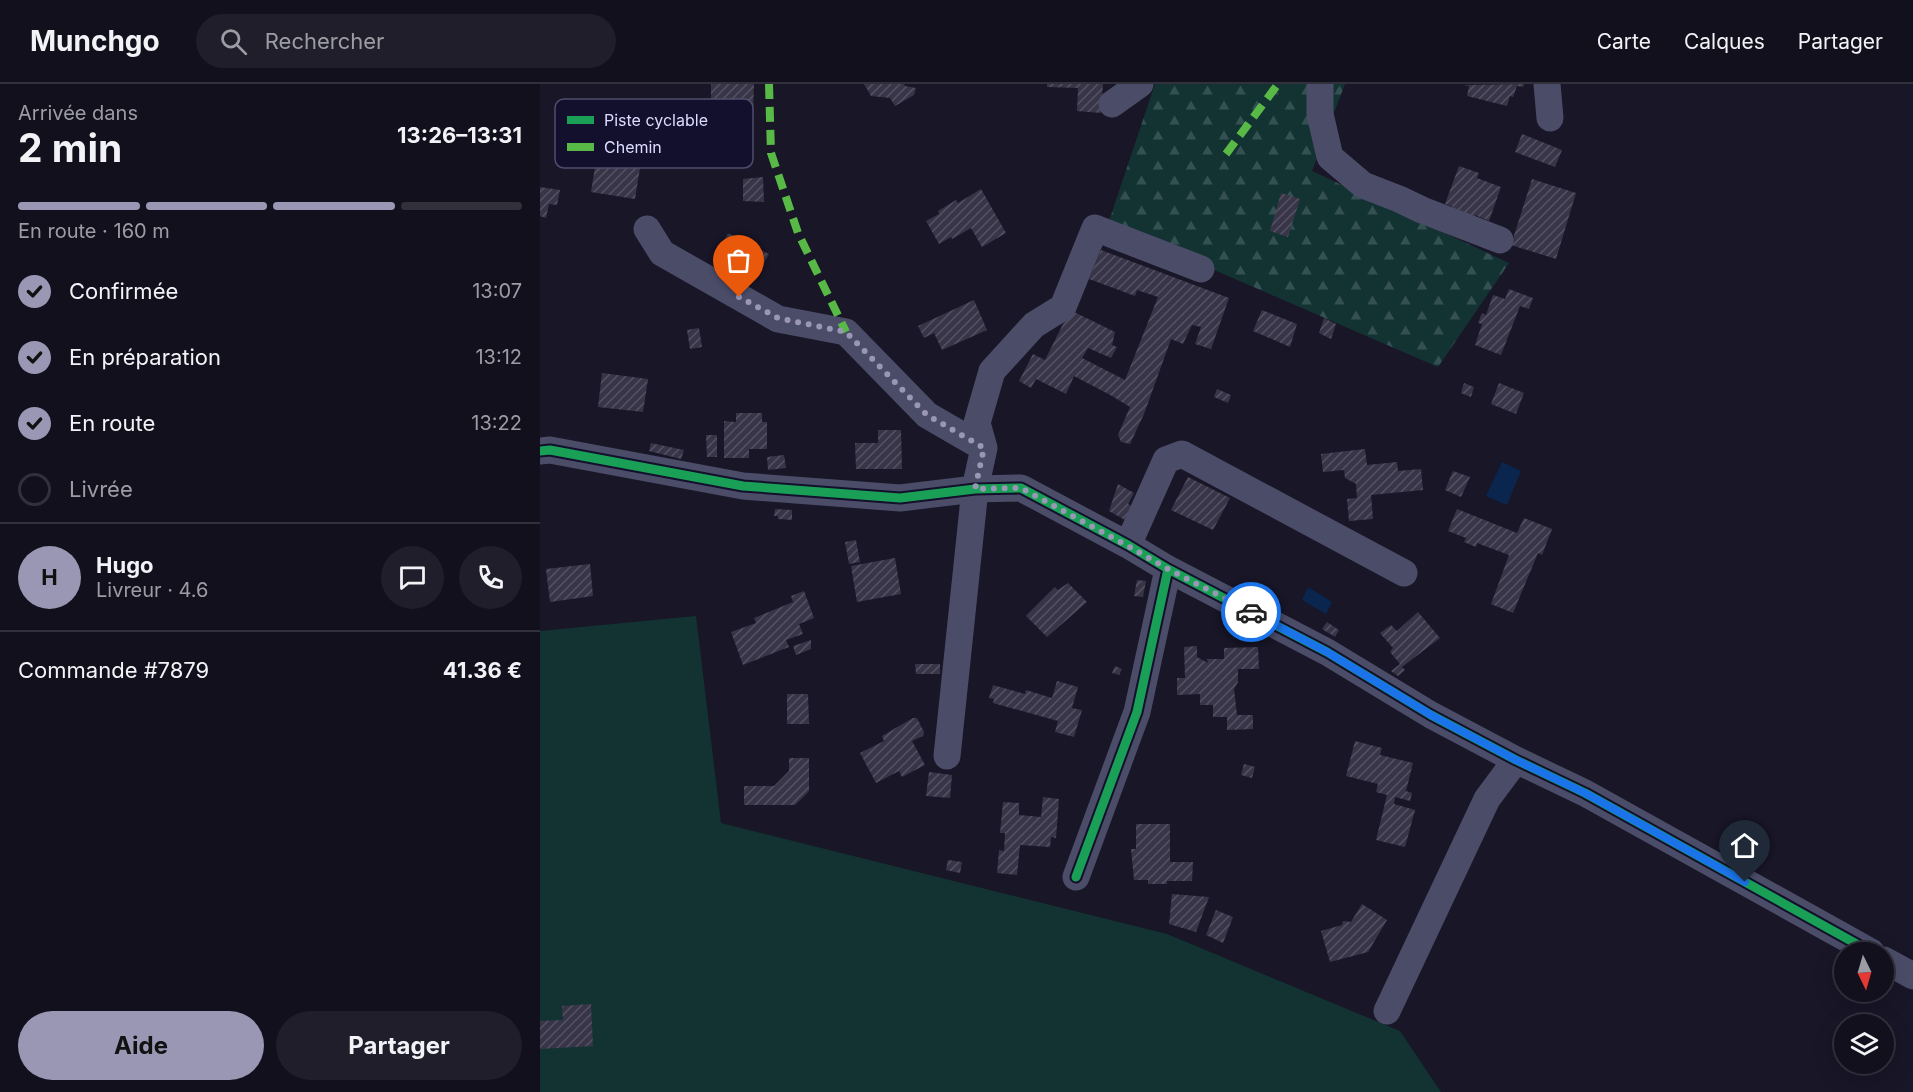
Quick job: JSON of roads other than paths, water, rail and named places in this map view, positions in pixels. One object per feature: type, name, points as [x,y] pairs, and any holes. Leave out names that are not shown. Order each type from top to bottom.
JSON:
[{"type":"street","points":[[1112,104],[1140,84]]},
{"type":"street","points":[[1320,84],[1320,114],[1330,157],[1363,185],[1500,240]]},
{"type":"street","points":[[1547,84],[1550,118]]},
{"type":"street","points":[[947,756],[975,489],[984,448],[977,423],[992,371],[1034,325],[1063,307],[1095,228],[1201,269]]},
{"type":"street","points":[[647,229],[662,254],[778,318],[846,332],[927,415],[984,448]]},
{"type":"street","points":[[540,451],[550,450],[743,486],[900,498],[975,489],[1021,488],[1168,569],[1327,652],[1431,715],[1585,793],[1853,942]]},
{"type":"street","points":[[1128,546],[1166,460],[1182,454],[1404,573]]},
{"type":"street","points":[[1076,877],[1137,712],[1168,569]]},
{"type":"street","points":[[1387,1011],[1487,799],[1516,760]]},
{"type":"street","points":[[1894,966],[1913,976]]},
{"type":"water","points":[[1502,462],[1521,471],[1507,505],[1486,496]]},
{"type":"water","points":[[1308,587],[1332,602],[1326,614],[1302,600]]}]
